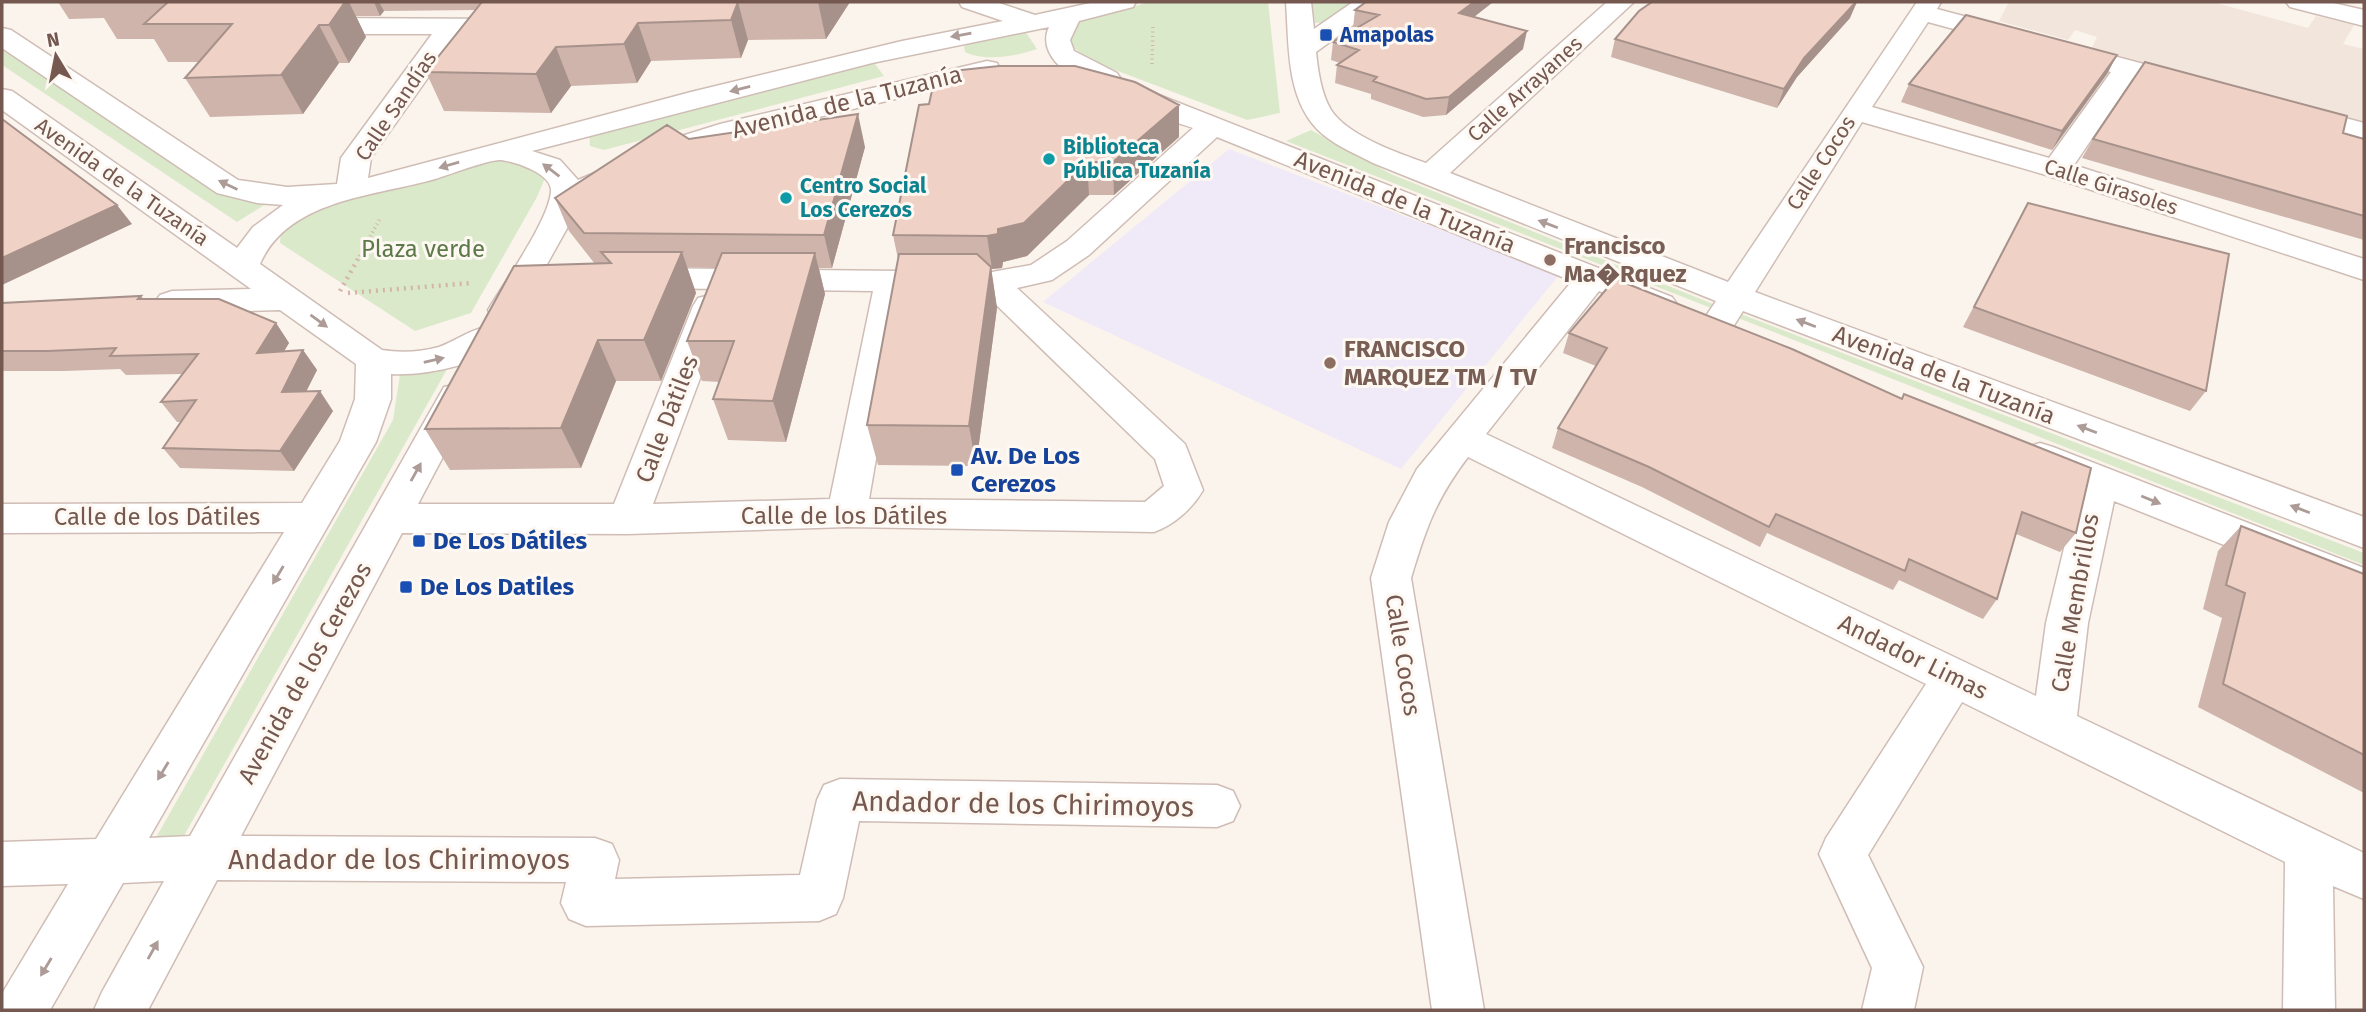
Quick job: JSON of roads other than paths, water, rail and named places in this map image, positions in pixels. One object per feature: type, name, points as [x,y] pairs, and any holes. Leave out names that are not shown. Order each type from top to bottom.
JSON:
[{"type":"street","points":[[338,2],[316,26],[451,27],[524,21]]},
{"type":"street","points":[[971,2],[1034,23]]},
{"type":"street","name":"Avenida de la Tuzanía","points":[[2,36],[228,187],[254,195],[283,198],[342,192],[929,42],[1069,17],[1124,2]]},
{"type":"street","points":[[1303,49],[1369,2]]},
{"type":"street","name":"Calle Arrayanes","points":[[1428,177],[1622,2]]},
{"type":"street","points":[[2299,2],[2364,18]]},
{"type":"street","points":[[604,278],[992,282],[1041,273],[1077,248],[1225,130],[1268,137],[1295,130],[1308,117],[1311,102],[1296,5]]},
{"type":"street","points":[[1925,7],[2219,93]]},
{"type":"street","name":"Calle Cocos","points":[[1709,324],[1735,297],[1925,7]]},
{"type":"street","points":[[1069,17],[1058,34],[1056,45],[1060,54],[1087,71],[1107,79]]},
{"type":"street","name":"Calle Sandías","points":[[342,192],[356,158],[451,27]]},
{"type":"street","name":"Avenida de la Tuzanía","points":[[557,219],[583,189],[656,153],[730,130],[932,80],[973,71],[1026,68],[1107,79],[1152,103],[1709,324]]},
{"type":"street","points":[[2056,169],[2127,68]]},
{"type":"street","name":"Avenida de la Tuzanía","points":[[2,97],[243,267]]},
{"type":"street","name":"Avenida de la Tuzanía","points":[[1311,102],[1325,121],[1345,137],[1428,177],[1735,297],[2364,533]]},
{"type":"street","points":[[2272,107],[2364,132]]},
{"type":"street","name":"Calle Girasoles","points":[[1855,111],[2056,169],[2364,270]]},
{"type":"street","points":[[342,192],[311,203],[273,225],[248,253],[243,267],[373,360],[412,364],[455,355],[490,336],[557,219],[566,192],[559,174],[537,160],[512,156],[499,150]]},
{"type":"street","name":"Calle Cocos","points":[[1458,1010],[1391,578],[1408,522],[1430,479],[1593,277]]},
{"type":"street","points":[[522,279],[563,279]]},
{"type":"street","name":"Calle Dátiles","points":[[628,519],[720,279]]},
{"type":"street","points":[[847,513],[891,280]]},
{"type":"street","name":"Calle de los Dátiles","points":[[390,518],[628,519],[847,513],[1154,517],[1184,490],[1172,453],[992,282]]},
{"type":"street","points":[[138,302],[288,299]]},
{"type":"street","name":"Avenida de los Cerezos","points":[[120,1010],[490,336]]},
{"type":"street","points":[[21,1010],[358,442],[373,399],[373,360]]},
{"type":"street","name":"Andador Limas","points":[[1462,438],[2364,877]]},
{"type":"street","name":"Avenida de la Tuzanía","points":[[2010,444],[2364,585]]},
{"type":"street","name":"Calle Membrillos","points":[[2054,726],[2067,623],[2099,480]]},
{"type":"street","name":"Calle de los Dátiles","points":[[2,518],[312,517]]},
{"type":"street","points":[[1888,1010],[1898,967],[1843,854],[1954,677]]},
{"type":"street","name":"Andador de los Chirimoyos","points":[[204,858],[595,860],[586,904],[819,898],[840,800],[1217,806]]},
{"type":"street","points":[[2309,850],[2309,1010]]},
{"type":"street","points":[[2,864],[204,858]]},
{"type":"place","name":"Amapolas","points":[[1326,35]]},
{"type":"place","name":"Biblioteca Pública Tuzanía","points":[[1049,159]]},
{"type":"place","name":"Centro Social Los Cerezos","points":[[786,198]]},
{"type":"place","name":"Francisco Ma�Rquez","points":[[1550,260]]},
{"type":"place","name":"FRANCISCO MARQUEZ TM / TV","points":[[1330,363]]},
{"type":"place","name":"Av. De Los Cerezos","points":[[957,470]]},
{"type":"place","name":"De Los Dátiles","points":[[419,541]]},
{"type":"place","name":"De Los Datiles","points":[[406,587]]},
{"type":"park label","name":"Plaza verde","points":[[423,249]]}]
